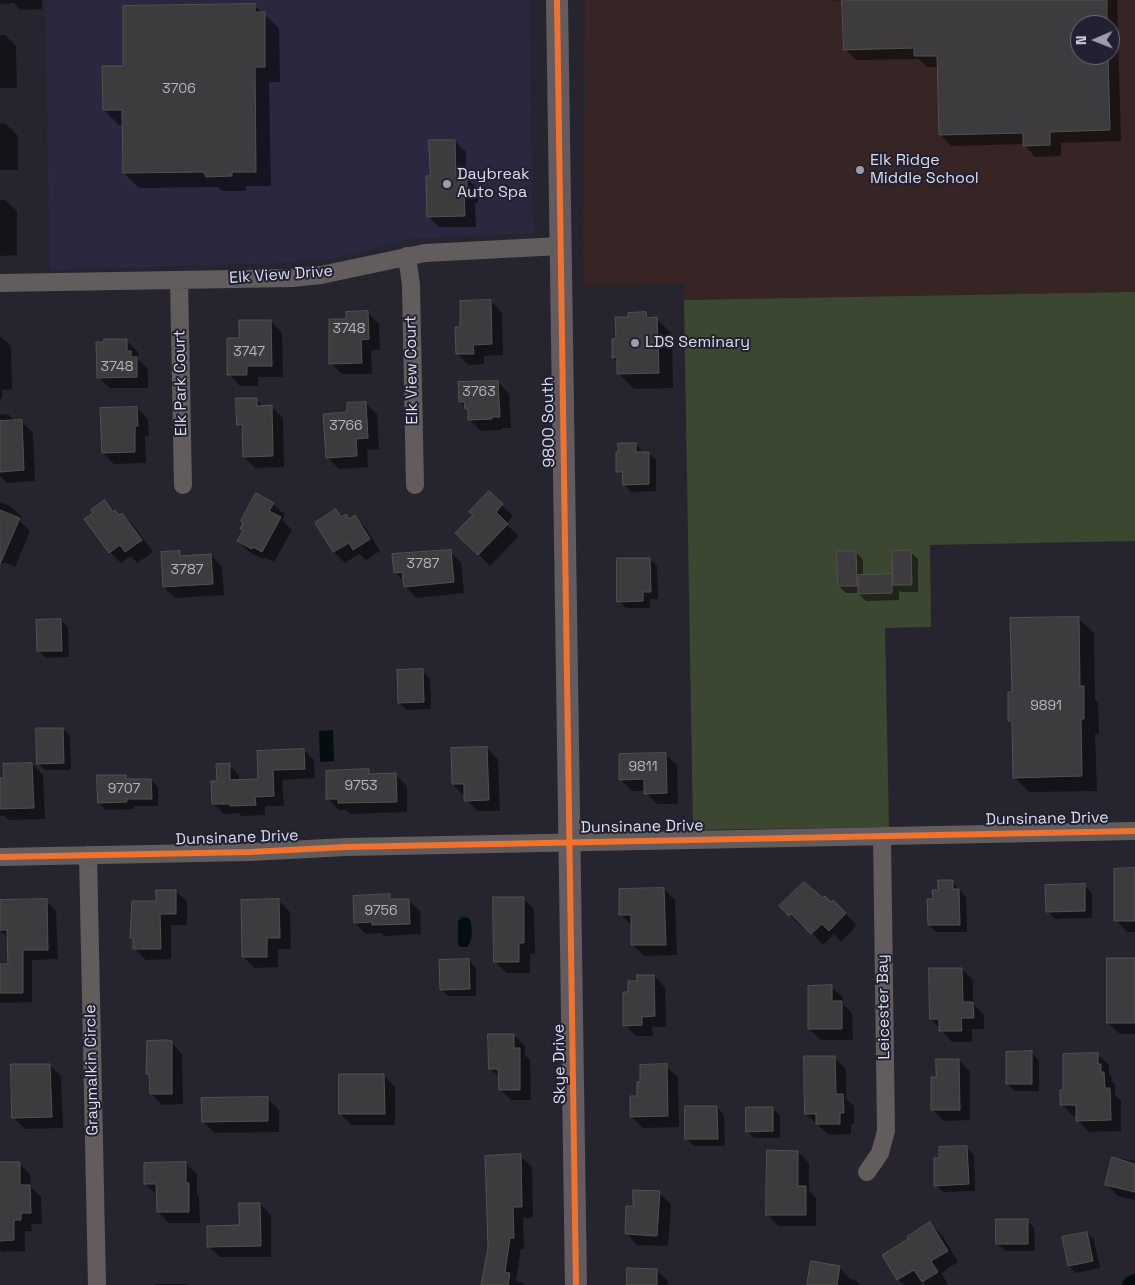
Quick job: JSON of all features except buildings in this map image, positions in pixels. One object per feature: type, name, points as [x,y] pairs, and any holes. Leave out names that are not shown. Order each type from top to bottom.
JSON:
[{"type":"main road","name":"9800 South","points":[[557,0],[570,843]]},
{"type":"main road","name":"Skye Drive","points":[[570,843],[576,1285]]},
{"type":"street","name":"Elk View Drive","points":[[0,283],[292,278],[321,275],[407,256],[445,250],[560,246]]},
{"type":"street","name":"Elk View Court","points":[[407,256],[411,285],[415,485]]},
{"type":"street","name":"Elk Park Court","points":[[178,280],[183,485]]},
{"type":"street","name":"Dunsinane Drive","points":[[0,857],[250,852],[355,847],[1135,832]]},
{"type":"street","name":"Leicester Bay","points":[[867,1172],[880,1153],[886,1131],[882,836]]},
{"type":"street","name":"Graymalkin Circle","points":[[88,855],[97,1285]]},
{"type":"shaded area","points":[[45,0],[529,0],[533,233],[410,239],[337,258],[277,263],[50,270]]},
{"type":"shaded area","name":"Elk Ridge Middle School","points":[[585,0],[1135,0],[1135,295],[684,300],[684,284],[583,286]]},
{"type":"shaded area","points":[[333,730],[334,761],[320,762],[319,731]]},
{"type":"shaded area","points":[[462,917],[469,918],[471,925],[472,933],[467,947],[460,947],[458,943],[458,921]]},
{"type":"green space","points":[[1135,292],[1135,541],[930,545],[931,627],[885,628],[889,827],[693,830],[684,300]]},
{"type":"waterway","points":[[1131,1285],[1135,1283]]},
{"type":"cycle path","points":[[557,0],[576,1285]]},
{"type":"cycle path","points":[[0,857],[250,852],[346,847],[1135,831]]},
{"type":"place","name":"Elk Ridge Middle School","points":[[860,170]]},
{"type":"place","name":"Daybreak Auto Spa","points":[[447,184]]},
{"type":"place","name":"LDS Seminary","points":[[635,343]]}]
